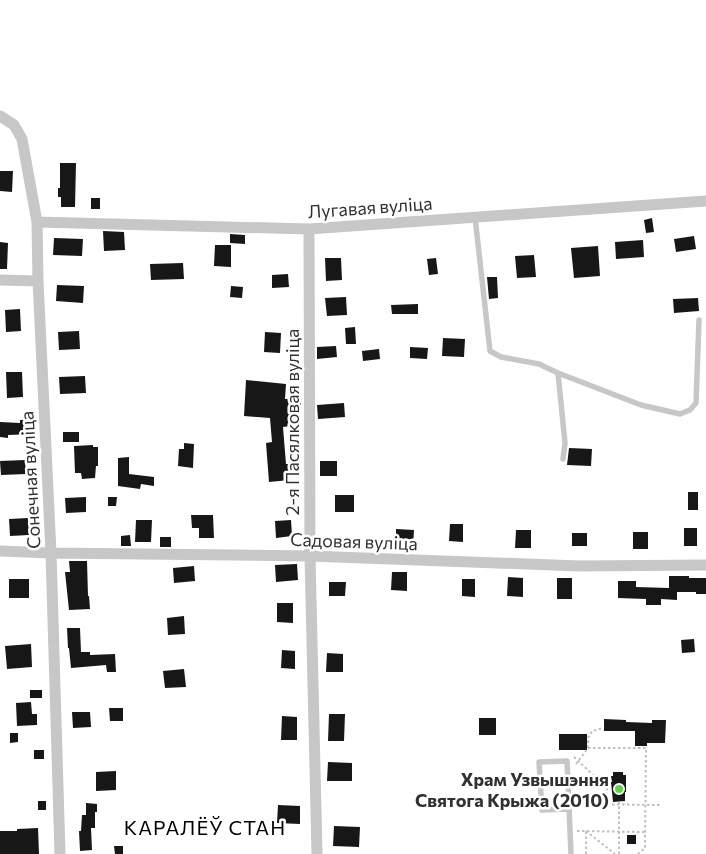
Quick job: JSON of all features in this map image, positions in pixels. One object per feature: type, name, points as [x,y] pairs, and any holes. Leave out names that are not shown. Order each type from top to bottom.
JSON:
[{"type":"street","name":"Сонечная вуліца","points":[[0,116],[14,125],[22,139],[37,222],[51,553],[60,854]]},
{"type":"street","name":"Лугавая вуліца","points":[[37,222],[309,229],[706,201]]},
{"type":"street","name":"2-я Пасялковая вуліца","points":[[309,229],[310,556],[317,854]]},
{"type":"street","points":[[0,280],[38,281]]},
{"type":"street","name":"Садовая вуліца","points":[[0,551],[310,556],[579,566],[706,565]]},
{"type":"lane","points":[[475,217],[490,351],[502,357],[538,364],[641,405],[680,414],[690,410],[696,403],[700,320]]},
{"type":"lane","points":[[558,373],[565,443],[563,459]]},
{"type":"lane","points":[[571,807],[542,810],[539,762],[567,761],[571,807],[571,854]]},
{"type":"path","points":[[574,766],[588,748],[588,738],[592,731],[603,728]]},
{"type":"path","points":[[588,748],[646,748],[645,848],[638,854]]},
{"type":"path","points":[[571,754],[607,788],[606,805]]},
{"type":"path","points":[[617,854],[619,801]]},
{"type":"path","points":[[571,807],[662,805]]},
{"type":"path","points":[[575,831],[646,832]]},
{"type":"path","points":[[586,831],[586,854]]},
{"type":"path","points":[[586,831],[617,854]]},
{"type":"building","points":[[60,163],[76,163],[75,207],[61,207],[61,197],[58,197]]},
{"type":"building","points":[[0,171],[13,171],[12,192],[0,191]]},
{"type":"building","points":[[91,198],[100,198],[100,209],[91,209]]},
{"type":"building","points":[[652,218],[654,232],[646,233],[644,220]]},
{"type":"building","points":[[103,231],[124,232],[125,250],[104,251]]},
{"type":"building","points":[[230,234],[245,235],[245,244],[230,243]]},
{"type":"building","points":[[694,236],[696,249],[676,252],[674,239]]},
{"type":"building","points":[[54,238],[83,239],[82,256],[53,255]]},
{"type":"building","points":[[643,240],[644,257],[616,259],[615,242]]},
{"type":"building","points":[[0,242],[8,243],[7,269],[0,269]]},
{"type":"building","points":[[215,245],[231,245],[231,267],[214,266]]},
{"type":"building","points":[[598,246],[600,276],[574,278],[571,248]]},
{"type":"building","points":[[534,255],[536,277],[517,278],[515,256]]},
{"type":"building","points":[[325,258],[341,258],[342,280],[326,281]]},
{"type":"building","points":[[436,258],[438,274],[429,275],[427,259]]},
{"type":"building","points":[[183,263],[184,279],[151,280],[150,264]]},
{"type":"building","points":[[288,274],[289,287],[272,288],[272,275]]},
{"type":"building","points":[[487,277],[497,277],[498,298],[489,299]]},
{"type":"building","points":[[57,285],[84,286],[83,303],[56,301]]},
{"type":"building","points":[[231,286],[243,287],[242,298],[230,297]]},
{"type":"building","points":[[346,297],[347,315],[327,316],[325,298]]},
{"type":"building","points":[[698,298],[699,311],[674,313],[673,299]]},
{"type":"building","points":[[418,304],[418,314],[392,314],[391,305]]},
{"type":"building","points":[[20,309],[21,331],[6,332],[5,310]]},
{"type":"building","points":[[355,327],[356,344],[346,344],[345,328]]},
{"type":"building","points":[[79,331],[80,349],[59,350],[58,332]]},
{"type":"building","points":[[265,332],[281,333],[280,353],[264,352]]},
{"type":"building","points":[[443,338],[465,339],[464,357],[442,356]]},
{"type":"building","points":[[336,346],[337,357],[317,359],[317,347]]},
{"type":"building","points":[[410,347],[428,348],[427,359],[410,358]]},
{"type":"building","points":[[379,349],[380,359],[363,361],[362,351]]},
{"type":"building","points":[[6,372],[22,372],[23,397],[7,398]]},
{"type":"building","points":[[85,376],[86,393],[60,394],[59,377]]},
{"type":"building","points":[[246,380],[286,384],[285,399],[301,398],[301,406],[289,406],[290,426],[283,427],[286,464],[289,464],[290,480],[269,482],[266,443],[272,442],[270,418],[244,416]]},
{"type":"building","points":[[344,403],[345,417],[318,419],[317,405]]},
{"type":"building","points":[[33,419],[34,434],[8,435],[8,438],[0,437],[0,422],[20,423],[20,420]]},
{"type":"building","points":[[63,432],[79,432],[79,442],[63,442]]},
{"type":"building","points":[[184,443],[194,444],[193,468],[178,466],[179,449],[184,449]]},
{"type":"building","points":[[93,445],[93,447],[98,447],[98,466],[96,466],[95,478],[82,479],[81,473],[75,473],[74,446]]},
{"type":"building","points":[[569,448],[592,449],[591,466],[567,465]]},
{"type":"building","points":[[129,457],[129,474],[154,477],[154,486],[141,484],[140,489],[118,486],[118,458]]},
{"type":"building","points":[[25,460],[26,474],[1,475],[0,461]]},
{"type":"building","points":[[320,461],[337,461],[337,476],[320,476]]},
{"type":"building","points":[[688,492],[698,492],[698,510],[688,510]]},
{"type":"building","points":[[335,495],[354,495],[354,512],[335,512]]},
{"type":"building","points":[[86,497],[86,512],[66,513],[65,498]]},
{"type":"building","points":[[108,497],[117,497],[116,506],[108,506]]},
{"type":"building","points":[[191,515],[213,515],[214,538],[199,538],[199,528],[192,528]]},
{"type":"building","points":[[28,518],[29,535],[10,536],[9,519]]},
{"type":"building","points":[[136,520],[152,520],[151,542],[135,542]]},
{"type":"building","points":[[291,520],[292,536],[276,538],[275,521]]},
{"type":"building","points":[[450,524],[463,524],[463,542],[449,541]]},
{"type":"building","points":[[684,528],[697,528],[697,546],[684,546]]},
{"type":"building","points":[[396,529],[414,530],[413,547],[396,546]]},
{"type":"building","points":[[516,530],[531,530],[531,548],[515,548]]},
{"type":"building","points":[[633,532],[648,532],[648,549],[633,549]]},
{"type":"building","points":[[572,533],[587,533],[587,546],[572,546]]},
{"type":"building","points":[[130,535],[131,546],[121,546],[121,536]]},
{"type":"building","points":[[160,537],[171,537],[171,547],[160,547]]},
{"type":"building","points":[[328,537],[346,537],[346,549],[328,549]]},
{"type":"building","points":[[69,561],[87,561],[90,609],[69,610],[65,572],[70,572]]},
{"type":"building","points":[[297,564],[298,580],[276,582],[275,565]]},
{"type":"building","points":[[194,566],[195,581],[174,583],[173,568]]},
{"type":"building","points":[[392,572],[407,572],[407,591],[391,590]]},
{"type":"building","points":[[669,576],[706,578],[706,594],[677,592],[677,600],[661,599],[661,605],[646,605],[646,599],[618,598],[618,581],[636,581],[636,587],[669,588]]},
{"type":"building","points":[[508,577],[523,578],[523,597],[507,596]]},
{"type":"building","points":[[557,578],[572,578],[572,599],[557,599]]},
{"type":"building","points":[[9,579],[29,579],[29,598],[9,598]]},
{"type":"building","points":[[462,579],[475,579],[475,597],[462,596]]},
{"type":"building","points":[[329,582],[346,582],[345,596],[329,596]]},
{"type":"building","points":[[277,603],[293,603],[293,623],[277,622]]},
{"type":"building","points":[[184,616],[185,634],[168,635],[167,618]]},
{"type":"building","points":[[67,628],[80,628],[81,652],[90,652],[90,655],[115,654],[116,672],[107,672],[106,665],[71,668]]},
{"type":"building","points":[[694,639],[695,652],[682,653],[681,640]]},
{"type":"building","points":[[31,644],[32,667],[7,669],[5,646]]},
{"type":"building","points":[[282,650],[295,651],[295,669],[281,668]]},
{"type":"building","points":[[327,653],[343,654],[343,672],[326,672]]},
{"type":"building","points":[[184,669],[186,687],[165,688],[163,671]]},
{"type":"building","points":[[30,690],[42,690],[42,698],[30,698]]},
{"type":"building","points":[[31,702],[32,714],[37,714],[37,725],[17,726],[16,703]]},
{"type":"building","points":[[109,708],[123,708],[123,721],[110,721]]},
{"type":"building","points":[[72,712],[90,712],[91,727],[73,728]]},
{"type":"building","points":[[329,714],[345,714],[344,741],[328,741]]},
{"type":"building","points":[[282,716],[297,717],[297,740],[281,740]]},
{"type":"building","points":[[479,718],[496,718],[496,735],[479,735]]},
{"type":"building","points":[[604,719],[652,723],[652,720],[666,720],[665,743],[647,743],[647,746],[635,746],[635,731],[604,731]]},
{"type":"building","points":[[10,733],[18,733],[18,742],[10,743]]},
{"type":"building","points":[[559,734],[587,734],[587,750],[559,750]]},
{"type":"building","points":[[34,750],[44,750],[44,759],[34,759]]},
{"type":"building","points":[[328,762],[352,763],[352,781],[327,781]]},
{"type":"building","points":[[116,771],[116,790],[96,791],[96,772]]},
{"type":"building","name":"Храм Узвышэння Святога Крыжа (2010)","points":[[613,772],[623,772],[623,775],[626,775],[625,801],[613,802],[611,776],[613,776]]},
{"type":"building","points":[[38,801],[46,801],[46,810],[38,810]]},
{"type":"building","points":[[86,803],[97,804],[95,828],[91,828],[92,850],[80,851],[79,831],[81,831],[82,815],[86,815]]},
{"type":"building","points":[[278,805],[300,806],[300,824],[277,823]]},
{"type":"building","points":[[334,826],[360,827],[359,847],[333,846]]},
{"type":"building","points":[[38,828],[39,854],[0,854],[0,831]]},
{"type":"building","points":[[627,835],[636,835],[636,844],[627,844]]},
{"type":"building","points":[[114,846],[123,846],[123,854],[115,854]]},
{"type":"place","name":"Храм Узвышэння Святога Крыжа (2010)","points":[[619,789]]},
{"type":"district","name":"КАРАЛЁЎ СТАН","points":[[205,827]]}]
